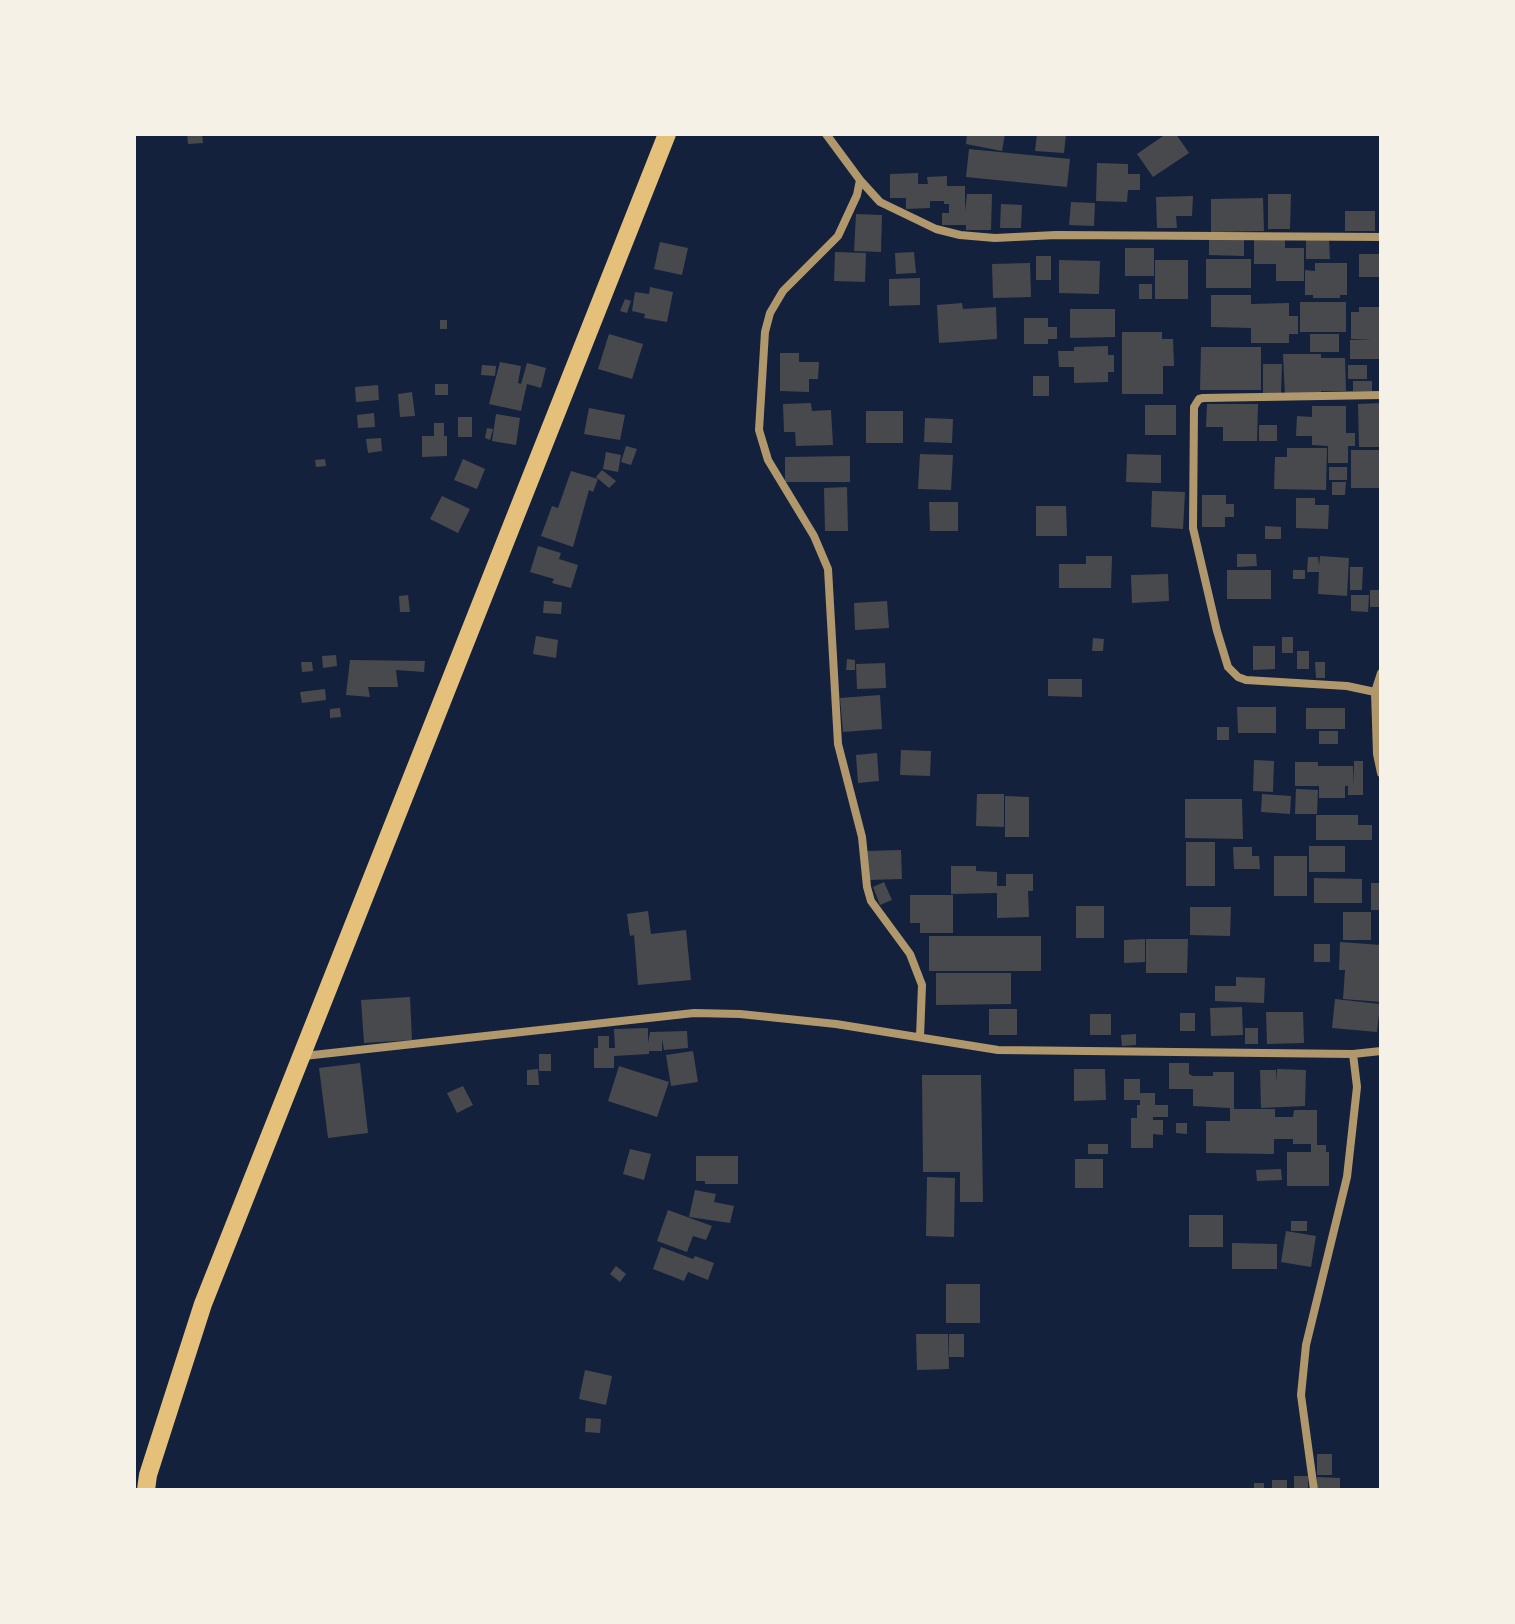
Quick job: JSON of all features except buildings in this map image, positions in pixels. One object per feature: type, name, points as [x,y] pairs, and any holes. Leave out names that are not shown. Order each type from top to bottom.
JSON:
[{"type":"highway","points":[[146,1490],[148,1475],[203,1304],[667,134]]},
{"type":"street","points":[[826,134],[880,202],[936,229],[960,235],[995,238],[1056,235],[1381,237]]},
{"type":"street","points":[[860,180],[857,195],[838,236],[783,291],[770,313],[765,332],[759,430],[768,460],[814,536],[828,569],[838,744],[862,837],[871,901],[910,954],[922,985],[920,1037]]},
{"type":"street","points":[[1375,692],[1347,686],[1246,680],[1228,667],[1219,642],[1193,528],[1194,407],[1203,398],[1381,395]]},
{"type":"street","points":[[1381,673],[1375,692],[1377,754],[1381,773]]},
{"type":"street","points":[[299,1056],[694,1013],[754,1015],[998,1050],[1353,1054],[1381,1051]]},
{"type":"street","points":[[1314,1490],[1301,1395],[1306,1345],[1347,1177],[1357,1087],[1353,1054]]}]
